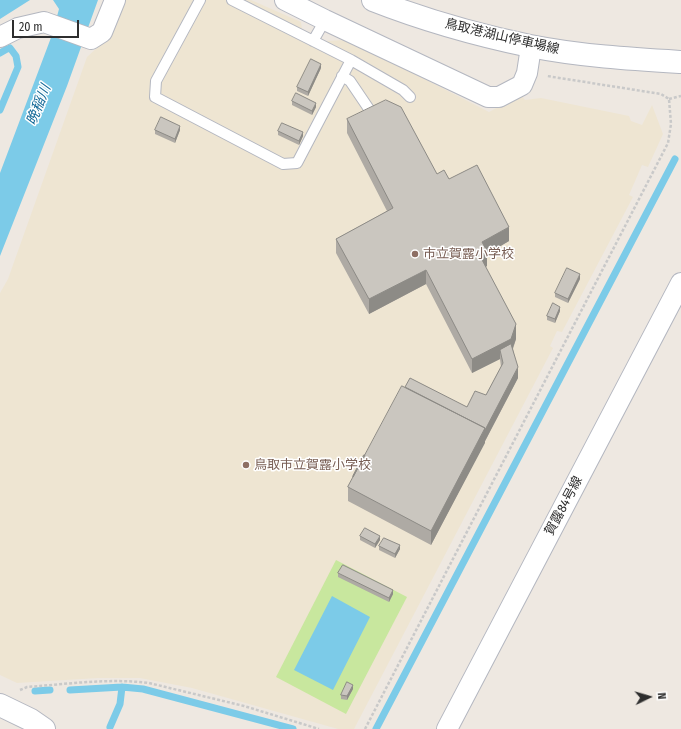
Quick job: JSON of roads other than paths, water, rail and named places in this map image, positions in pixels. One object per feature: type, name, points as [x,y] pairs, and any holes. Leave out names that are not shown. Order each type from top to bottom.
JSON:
[{"type":"main road","name":"鳥取港湖山停車場線","points":[[373,0],[455,29],[531,46],[610,58],[681,62]]},
{"type":"main road","points":[[7,698],[31,720],[44,729]]},
{"type":"street","points":[[0,37],[18,28],[44,22],[91,39],[102,32],[115,0]]},
{"type":"street","points":[[285,0],[488,97],[499,97],[522,85],[527,73],[531,46]]},
{"type":"street","name":"賀露84号線","points":[[447,729],[681,283]]},
{"type":"lane","points":[[200,0],[156,81],[155,97],[283,164],[297,163],[351,60]]},
{"type":"lane","points":[[232,0],[351,60],[403,90],[410,98]]},
{"type":"lane","points":[[314,41],[325,20]]},
{"type":"lane","points":[[342,76],[350,81],[373,115]]},
{"type":"water","points":[[0,0],[30,0],[0,19]]},
{"type":"water","name":"晩稲川","points":[[53,0],[98,0],[67,86],[0,256],[0,173],[52,35],[59,9]]},
{"type":"water","points":[[332,596],[370,617],[333,690],[294,670]]},
{"type":"waterway","points":[[0,110],[18,67],[16,56],[10,48]]},
{"type":"waterway","points":[[0,53],[7,49]]},
{"type":"waterway","points":[[376,729],[675,159]]},
{"type":"waterway","points":[[70,690],[122,687],[143,689],[293,729]]},
{"type":"waterway","points":[[110,727],[120,704],[122,687]]},
{"type":"waterway","points":[[35,691],[50,690]]},
{"type":"place","name":"市立賀露小学校","points":[[415,254]]},
{"type":"place","name":"鳥取市立賀露小学校","points":[[246,465]]}]
